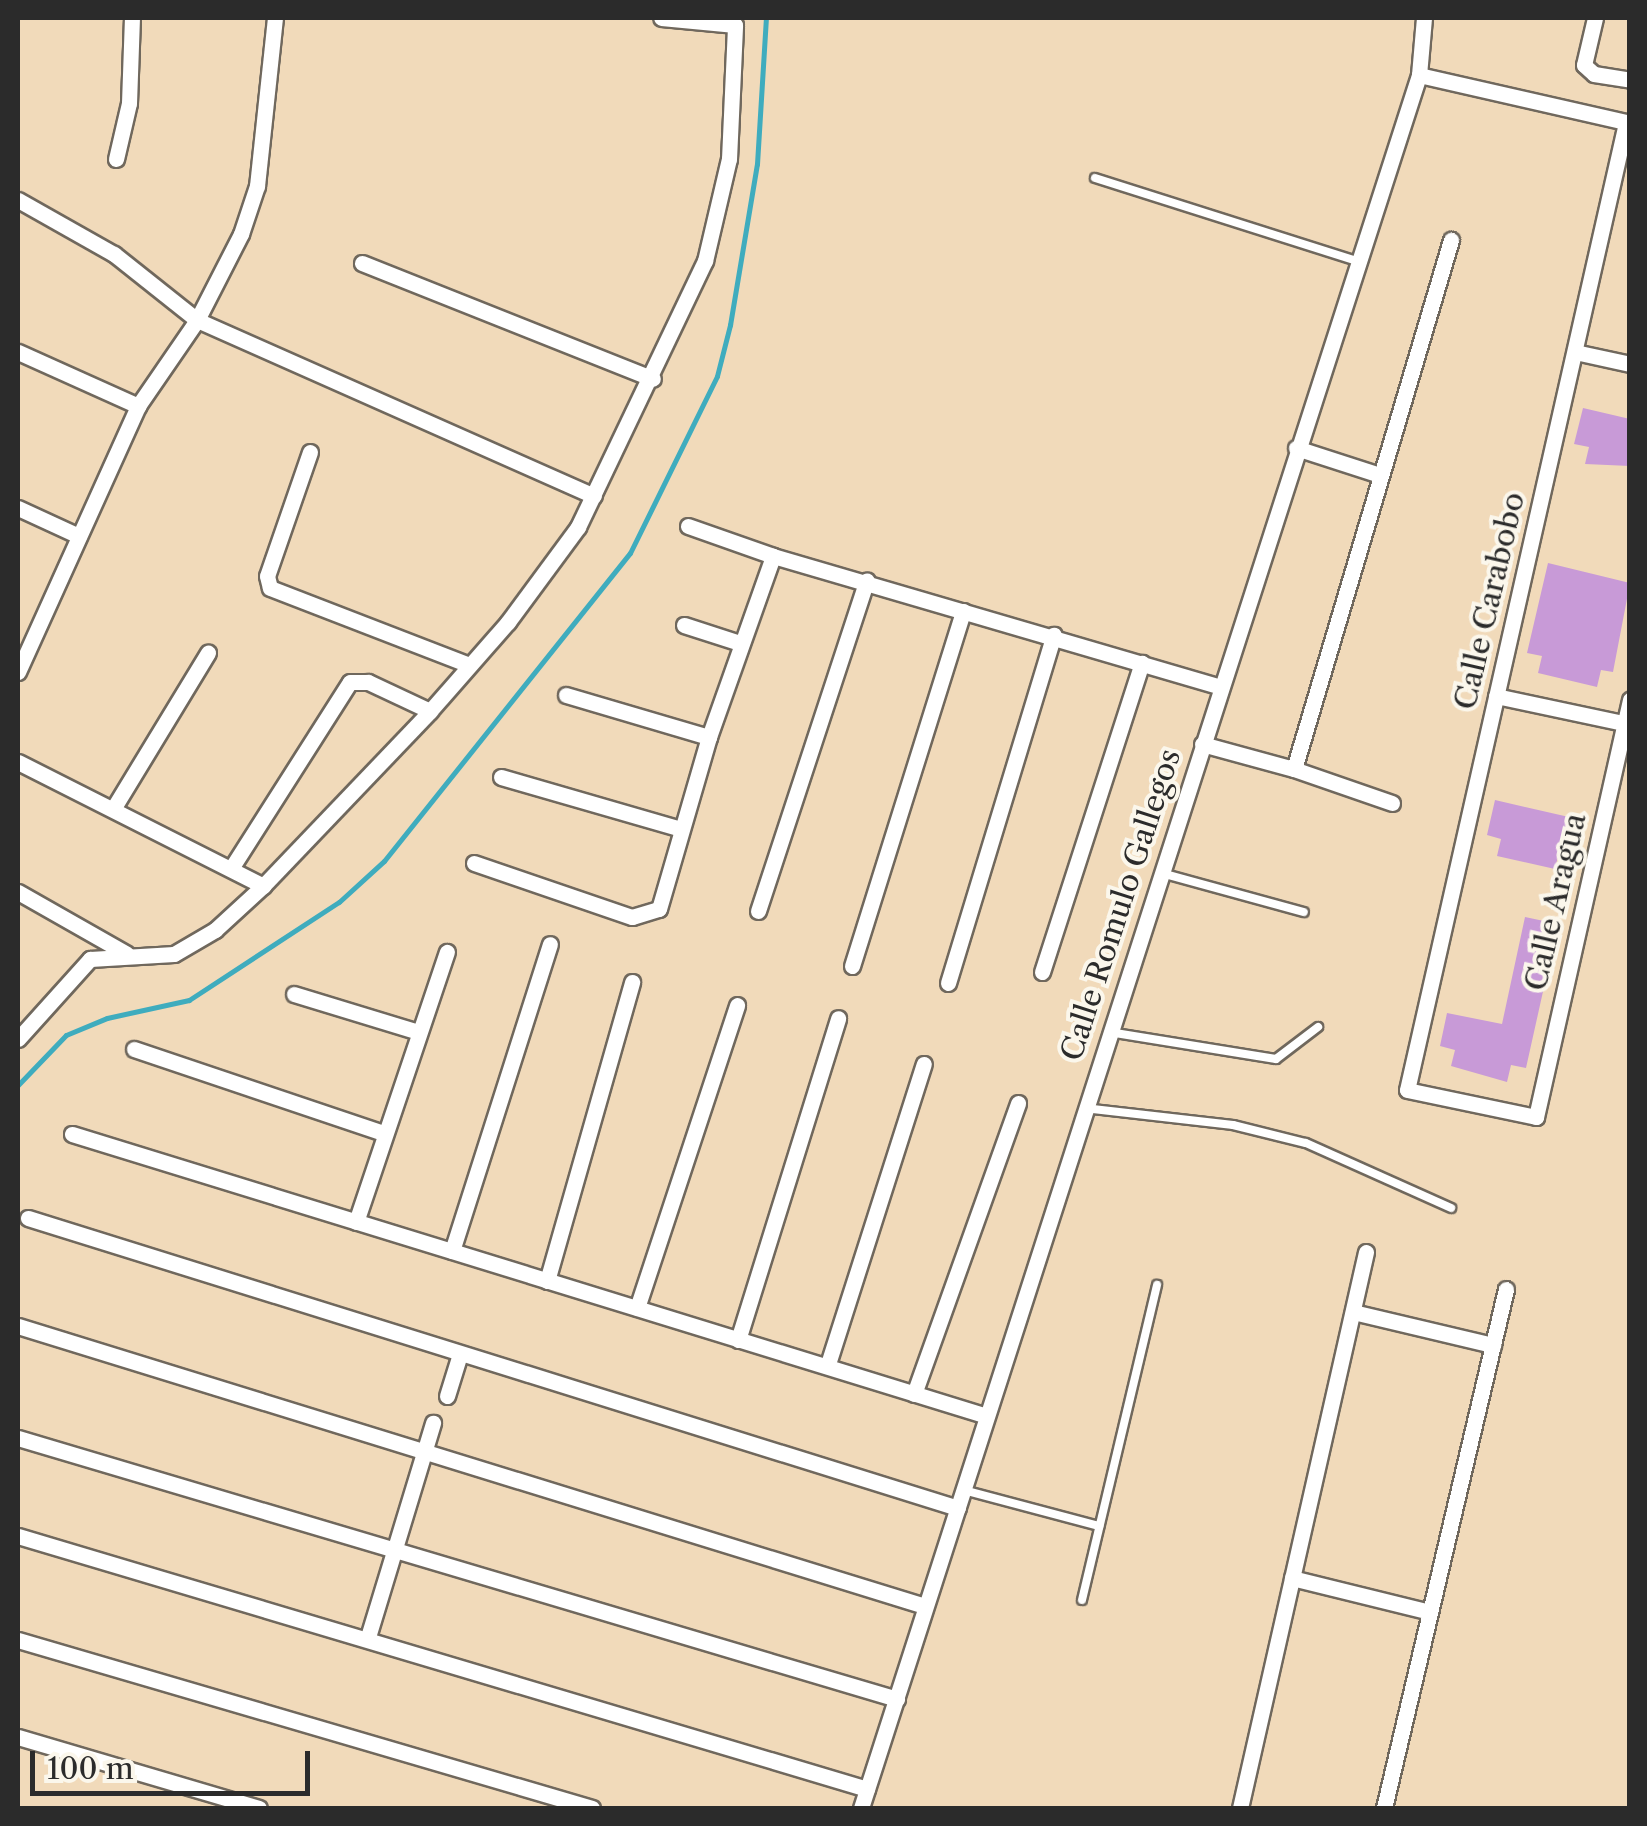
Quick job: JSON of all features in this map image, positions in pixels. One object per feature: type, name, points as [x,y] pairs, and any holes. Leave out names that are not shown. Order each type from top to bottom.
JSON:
[{"type":"street","points":[[116,160],[130,103],[132,18]]},
{"type":"street","points":[[18,672],[138,406],[196,320],[257,186],[275,18]]},
{"type":"street","points":[[18,1039],[90,959],[174,954],[215,930],[263,886],[430,712],[536,587],[594,496],[705,261],[723,196],[735,121],[736,21],[662,18]]},
{"type":"street","name":"Calle Romulo Gallegos","points":[[861,1808],[1419,75],[1424,18]]},
{"type":"street","points":[[1595,18],[1584,65],[1630,80]]},
{"type":"street","points":[[1419,75],[1628,123]]},
{"type":"street","name":"Calle Carabobo","points":[[1536,1118],[1406,1090],[1628,123]]},
{"type":"street","points":[[18,200],[114,254],[196,320],[594,496]]},
{"type":"street","points":[[1294,769],[1377,474],[1451,240]]},
{"type":"street","points":[[362,264],[653,378]]},
{"type":"street","points":[[18,352],[138,406]]},
{"type":"street","points":[[1574,352],[1630,364]]},
{"type":"street","points":[[1296,448],[1377,474]]},
{"type":"street","points":[[310,452],[268,576],[270,588],[467,664]]},
{"type":"street","points":[[18,508],[79,536]]},
{"type":"street","points":[[688,526],[773,556],[867,580],[1220,687]]},
{"type":"street","points":[[474,863],[644,916],[659,909],[740,643],[773,556]]},
{"type":"street","points":[[758,911],[867,580]]},
{"type":"street","points":[[852,966],[963,611]]},
{"type":"street","points":[[684,625],[740,643]]},
{"type":"street","points":[[948,983],[1054,635]]},
{"type":"street","points":[[114,809],[208,653]]},
{"type":"street","points":[[1042,972],[1142,662]]},
{"type":"street","points":[[232,867],[350,682],[368,682],[430,712]]},
{"type":"street","points":[[566,695],[710,736]]},
{"type":"street","points":[[1496,696],[1623,723]]},
{"type":"street","name":"Calle Aragua","points":[[1536,1118],[1630,698]]},
{"type":"street","points":[[1202,744],[1294,769],[1392,803]]},
{"type":"street","points":[[18,762],[263,886]]},
{"type":"street","points":[[502,778],[682,829]]},
{"type":"street","points":[[18,892],[134,958]]},
{"type":"street","points":[[452,1252],[550,944]]},
{"type":"street","points":[[356,1222],[447,952]]},
{"type":"street","points":[[546,1280],[632,982]]},
{"type":"street","points":[[294,994],[418,1032]]},
{"type":"street","points":[[637,1308],[737,1005]]},
{"type":"street","points":[[738,1340],[838,1018]]},
{"type":"street","points":[[134,1049],[383,1133]]},
{"type":"street","points":[[828,1364],[924,1064]]},
{"type":"street","points":[[914,1394],[1018,1103]]},
{"type":"street","points":[[72,1134],[987,1416]]},
{"type":"street","points":[[28,1218],[958,1508]]},
{"type":"street","points":[[1240,1808],[1366,1252]]},
{"type":"street","points":[[1384,1808],[1506,1288]]},
{"type":"street","points":[[1353,1312],[1493,1345]]},
{"type":"street","points":[[18,1326],[426,1456],[925,1606]]},
{"type":"street","points":[[447,1396],[460,1354]]},
{"type":"street","points":[[368,1637],[433,1423]]},
{"type":"street","points":[[18,1438],[897,1698]]},
{"type":"street","points":[[18,1536],[368,1637],[867,1789]]},
{"type":"street","points":[[1292,1578],[1430,1612]]},
{"type":"street","points":[[18,1640],[592,1808]]},
{"type":"street","points":[[18,1737],[259,1808]]},
{"type":"lane","points":[[1094,178],[1356,261]]},
{"type":"lane","points":[[1161,873],[1304,912]]},
{"type":"lane","points":[[1109,1032],[1276,1058],[1318,1027]]},
{"type":"lane","points":[[1084,1108],[1232,1125],[1306,1143],[1451,1208]]},
{"type":"lane","points":[[1082,1600],[1158,1284]]},
{"type":"lane","points":[[963,1490],[1098,1526]]},
{"type":"building","points":[[1583,408],[1630,419],[1630,466],[1585,464],[1589,447],[1574,444]]},
{"type":"building","points":[[1548,563],[1630,583],[1613,672],[1601,670],[1597,687],[1538,673],[1542,656],[1527,653]]},
{"type":"building","points":[[1495,800],[1582,820],[1574,855],[1559,852],[1555,869],[1497,856],[1501,839],[1487,835]]},
{"type":"building","points":[[1525,917],[1558,924],[1526,1068],[1511,1065],[1507,1082],[1451,1066],[1455,1050],[1440,1046],[1447,1013],[1502,1024]]},
{"type":"waterway","points":[[18,1085],[66,1035],[107,1018],[189,1000],[339,902],[384,861],[630,553],[717,376],[730,325],[757,164],[766,18]]}]
